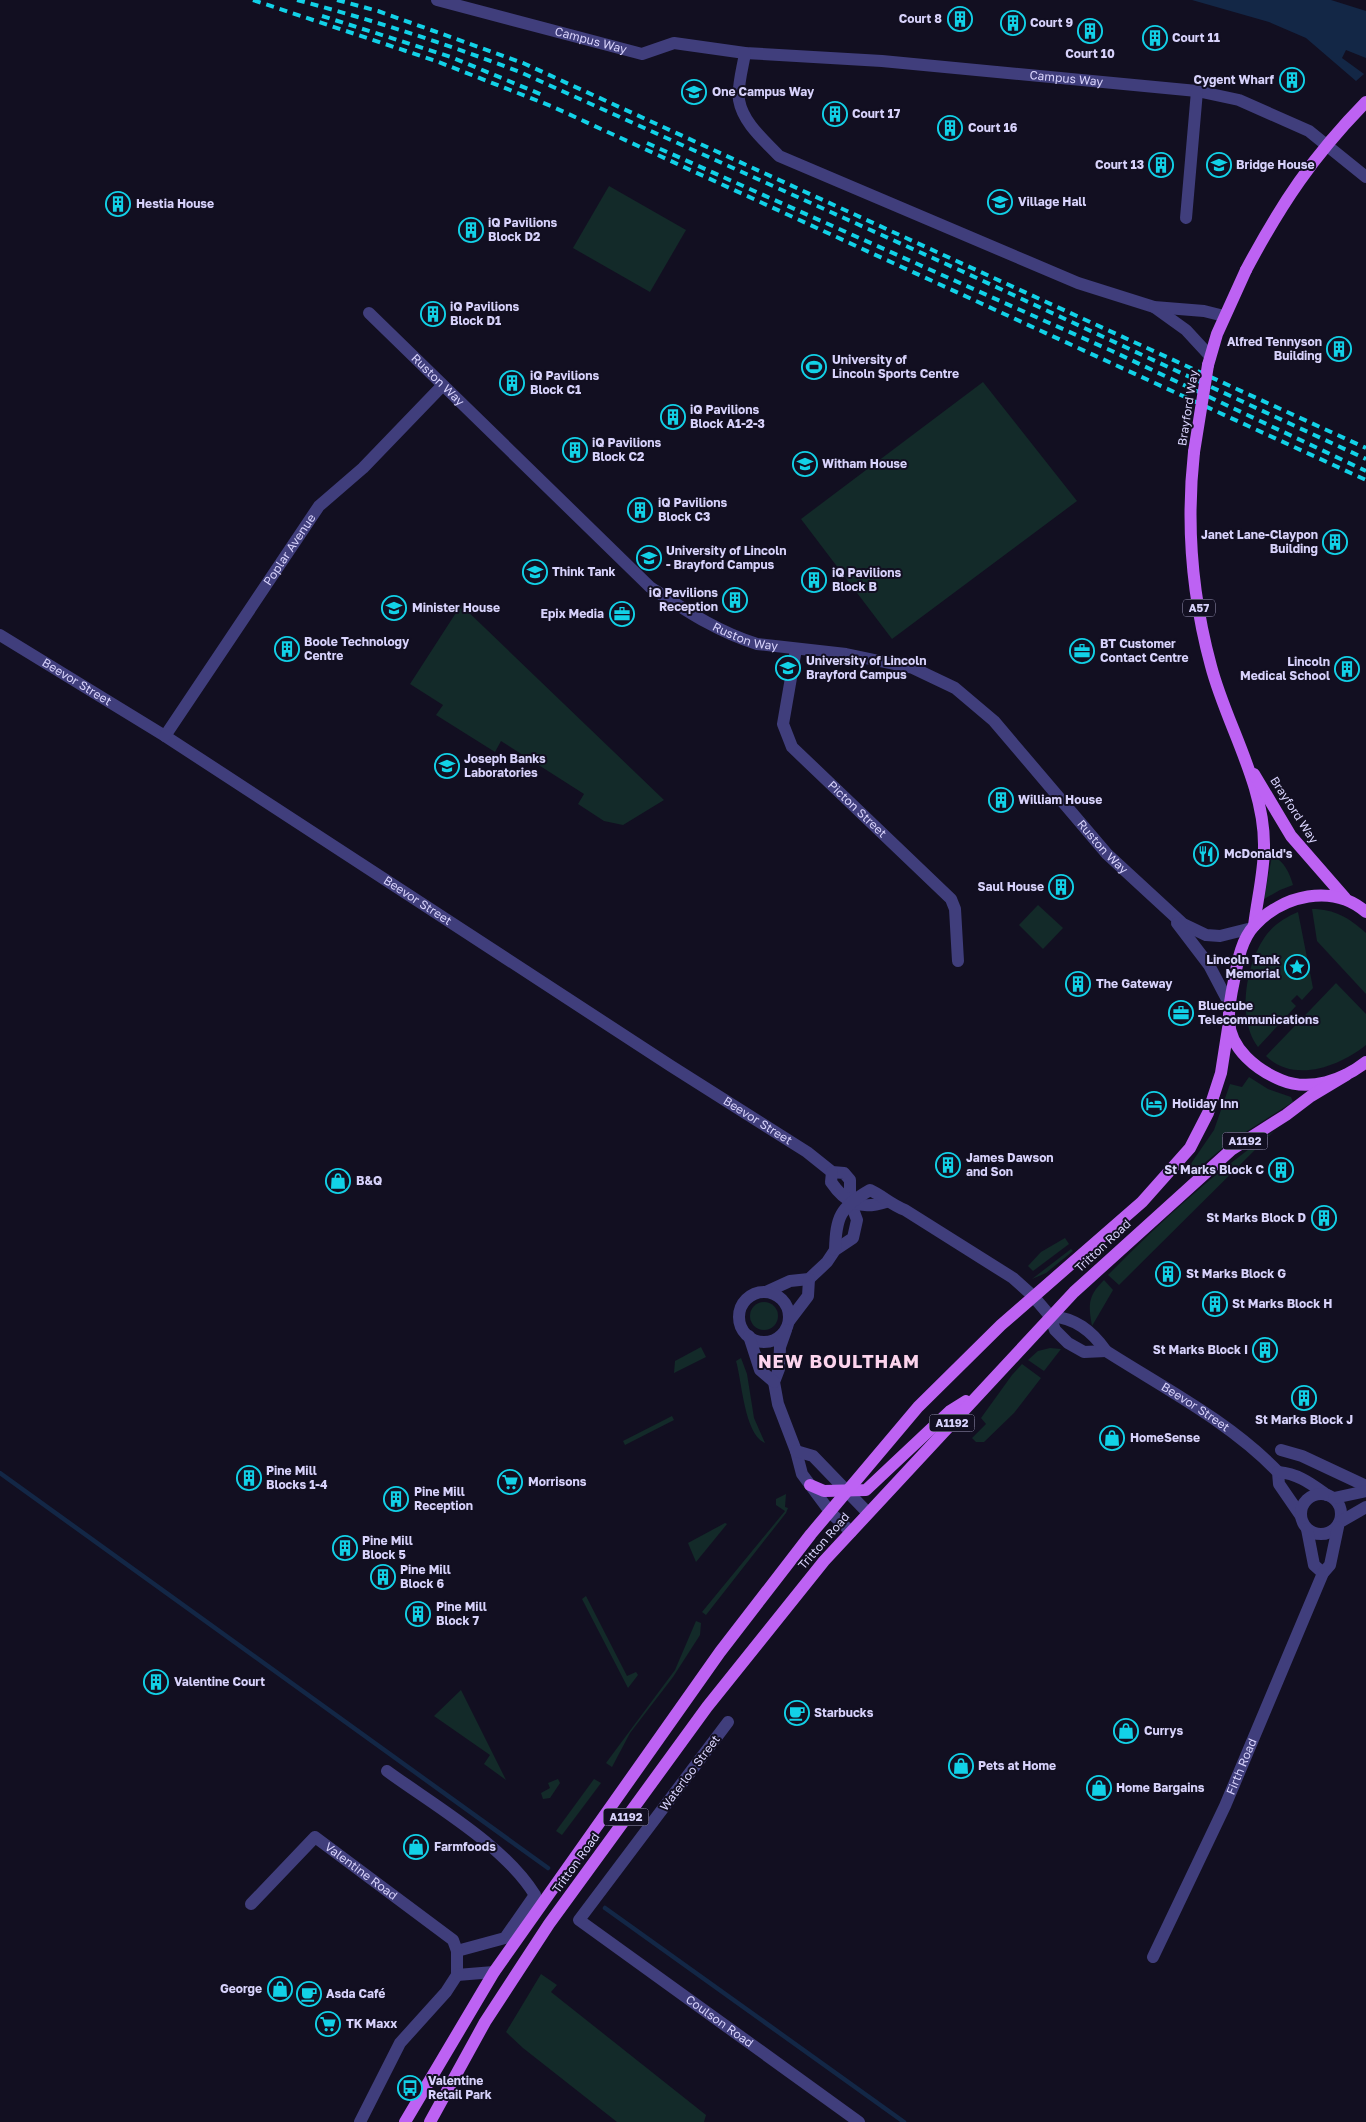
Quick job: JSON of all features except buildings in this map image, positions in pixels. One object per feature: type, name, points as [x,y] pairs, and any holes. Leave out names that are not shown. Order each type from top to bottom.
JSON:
[{"type":"main road","name":"Brayford Way","points":[[1230,1004],[1238,960],[1253,927],[1264,847],[1260,810],[1244,757],[1211,666],[1193,580],[1190,513],[1194,452],[1209,361],[1224,316],[1246,270],[1278,212],[1302,174],[1366,102]]},
{"type":"main road","name":"Brayford Way","points":[[1244,757],[1291,836],[1345,898]]},
{"type":"main road","points":[[1253,927],[1292,900],[1316,895],[1345,898],[1366,912]]},
{"type":"main road","name":"Tritton Road","points":[[405,2122],[494,1972],[720,1652],[811,1534],[918,1407],[1033,1296],[1142,1202],[1190,1148],[1208,1113],[1221,1073],[1230,1004]]},
{"type":"main road","points":[[1228,1022],[1245,1057],[1266,1074],[1286,1082],[1317,1085],[1356,1071],[1366,1062]]},
{"type":"main road","name":"Tritton Road","points":[[430,2122],[486,2022],[549,1924],[707,1707],[824,1561],[1050,1316],[1146,1226],[1231,1150],[1286,1115],[1311,1096],[1356,1071]]},
{"type":"main road","points":[[810,1485],[824,1491],[866,1490],[873,1486],[950,1411],[979,1394]]},
{"type":"street","name":"Campus Way","points":[[437,0],[642,54],[674,43],[744,53],[882,61],[1197,91],[1239,100],[1309,131],[1366,177]]},
{"type":"street","points":[[744,53],[739,99],[744,115],[755,131],[779,156],[1078,283],[1154,308],[1204,311],[1224,316]]},
{"type":"street","points":[[1186,218],[1197,91]]},
{"type":"street","points":[[1154,308],[1186,330],[1209,361]]},
{"type":"street","name":"Ruston Way","points":[[370,313],[442,386],[650,587],[699,620],[744,640],[796,649],[846,654],[913,668],[955,688],[994,721],[1107,854],[1152,892],[1183,924],[1206,935],[1220,936],[1253,927]]},
{"type":"street","name":"Poplar Avenue","points":[[165,736],[319,506],[363,468],[442,386]]},
{"type":"street","name":"Beevor Street","points":[[0,635],[165,736],[671,1066],[807,1152],[832,1172],[844,1173],[850,1180],[850,1201],[857,1220],[854,1238],[835,1250],[827,1262],[809,1279]]},
{"type":"street","name":"Picton Street","points":[[796,649],[783,724],[792,747],[951,899],[955,910],[958,961]]},
{"type":"street","name":"Ruston Way","points":[[1172,914],[1209,965],[1230,1004]]},
{"type":"street","points":[[835,1250],[838,1218],[850,1201],[870,1190],[880,1195],[886,1202],[905,1210],[1013,1278],[1033,1296],[1050,1316],[1055,1330],[1068,1343],[1084,1352],[1106,1351]]},
{"type":"street","points":[[748,1336],[760,1341],[772,1341],[788,1325],[808,1296],[809,1279],[790,1281],[766,1292],[749,1297],[742,1306],[740,1322],[748,1336],[760,1370],[774,1382]]},
{"type":"street","points":[[766,1292],[782,1299],[788,1309],[788,1325],[780,1347],[779,1369],[774,1382],[778,1404],[796,1451],[798,1466],[830,1512],[850,1532]]},
{"type":"street","name":"Beevor Street","points":[[1050,1316],[1068,1318],[1096,1337],[1106,1351],[1218,1422],[1266,1460],[1278,1472],[1279,1484],[1301,1516]]},
{"type":"street","points":[[1281,1450],[1302,1456],[1366,1486]]},
{"type":"street","points":[[796,1451],[813,1456],[868,1513]]},
{"type":"street","points":[[1278,1472],[1293,1473],[1311,1482],[1330,1496],[1342,1511],[1339,1524]]},
{"type":"street","points":[[1323,1573],[1314,1565],[1301,1510],[1309,1498],[1320,1494],[1348,1497],[1366,1491]]},
{"type":"street","points":[[1307,1529],[1323,1535],[1331,1532],[1339,1524],[1366,1507]]},
{"type":"street","name":"Firth Road","points":[[1153,1956],[1225,1806],[1323,1573],[1330,1565],[1339,1524]]},
{"type":"street","name":"Waterloo Street","points":[[579,1920],[728,1722]]},
{"type":"street","points":[[360,2122],[400,2043],[446,1992],[457,1975],[457,1951],[505,1938],[535,1895],[525,1878],[501,1853],[387,1771]]},
{"type":"street","name":"Valentine Road","points":[[251,1904],[315,1837],[453,1940],[457,1951]]},
{"type":"street","name":"Coulson Road","points":[[579,1920],[859,2122]]},
{"type":"street","points":[[457,1975],[494,1972]]},
{"type":"green space","points":[[609,186],[686,230],[650,292],[573,248]]},
{"type":"green space","points":[[983,382],[1077,501],[892,639],[801,519]]},
{"type":"green space","points":[[461,605],[664,800],[623,825],[604,821],[578,804],[584,794],[501,741],[495,752],[436,715],[443,705],[410,684]]},
{"type":"green space","points":[[1272,856],[1283,864],[1293,885],[1264,899]]},
{"type":"green space","points":[[1038,905],[1063,928],[1043,949],[1019,925]]},
{"type":"green space","points":[[1312,909],[1320,909],[1341,915],[1366,933],[1366,994],[1317,941]]},
{"type":"green space","points":[[1298,912],[1313,988],[1302,1000],[1297,995],[1291,1001],[1296,1006],[1258,1047],[1251,1035],[1247,1021],[1246,990],[1249,974],[1260,945],[1267,934],[1281,921]]},
{"type":"green space","points":[[1336,983],[1366,1014],[1366,1045],[1343,1060],[1317,1069],[1290,1069],[1277,1064],[1266,1056]]},
{"type":"green space","points":[[1249,1077],[1268,1089],[1291,1097],[1293,1102],[1230,1142],[1196,1170],[1190,1165],[1214,1130],[1230,1084],[1242,1087]]},
{"type":"green space","points":[[1274,1131],[1119,1285],[1108,1275],[1187,1199],[1251,1147]]},
{"type":"green space","points":[[1065,1238],[1069,1244],[1033,1271],[1028,1266],[1041,1252]]},
{"type":"green space","points":[[1071,1249],[1073,1251],[1046,1273],[1032,1279]]},
{"type":"green space","points":[[1104,1280],[1113,1290],[1092,1326],[1090,1301]]},
{"type":"green space","points":[[764,1302],[774,1306],[778,1316],[774,1326],[764,1330],[754,1326],[750,1316],[754,1306]]},
{"type":"green space","points":[[701,1347],[706,1357],[674,1373],[675,1361]]},
{"type":"green space","points":[[1050,1348],[1061,1349],[1044,1371],[1028,1360],[1038,1351]]},
{"type":"green space","points":[[741,1358],[747,1374],[754,1418],[765,1443],[758,1438],[748,1418],[736,1361]]},
{"type":"green space","points":[[1022,1364],[1041,1378],[1014,1413],[984,1442],[976,1442],[972,1438],[986,1424],[981,1418]]},
{"type":"green space","points":[[672,1416],[674,1420],[625,1445],[623,1441]]},
{"type":"green space","points":[[786,1494],[785,1507],[788,1508],[786,1513],[706,1615],[702,1612],[785,1511],[776,1505],[776,1499]]},
{"type":"green space","points":[[725,1523],[727,1524],[696,1562],[688,1543]]},
{"type":"green space","points":[[586,1596],[627,1676],[636,1672],[638,1675],[628,1688],[582,1599]]},
{"type":"green space","points":[[696,1621],[701,1623],[700,1635],[673,1677],[630,1733],[612,1767],[606,1763],[675,1670]]},
{"type":"green space","points":[[461,1690],[506,1780],[484,1764],[490,1755],[434,1716]]},
{"type":"green space","points":[[558,1779],[560,1783],[550,1798],[543,1799],[541,1793],[550,1788],[548,1783]]},
{"type":"green space","points":[[594,1779],[601,1783],[562,1835],[556,1831]]},
{"type":"green space","points":[[541,1974],[557,1985],[551,1992],[706,2115],[704,2122],[617,2122],[523,2048],[506,2032]]},
{"type":"water","points":[[1192,0],[1331,0],[1366,11],[1366,58],[1346,50],[1342,58],[1364,74],[1356,81],[1306,38],[1269,22]]},
{"type":"waterway","points":[[0,1473],[548,1868]]},
{"type":"waterway","points":[[605,1908],[904,2122]]},
{"type":"railway","points":[[253,0],[436,61],[551,106],[1366,480]]},
{"type":"railway","points":[[297,0],[410,33],[520,72],[966,273],[1366,459]]},
{"type":"railway","points":[[337,0],[378,11],[523,63],[1366,448]]},
{"type":"railway","points":[[322,16],[451,57],[545,96]]},
{"type":"railway","points":[[647,143],[1112,351],[1366,471]]},
{"type":"place","name":"Court 8","points":[[960,19]]},
{"type":"place","name":"Court 9","points":[[1013,23]]},
{"type":"place","name":"Court 10","points":[[1090,31]]},
{"type":"place","name":"Court 11","points":[[1155,38]]},
{"type":"place","name":"Cygent Wharf","points":[[1292,80]]},
{"type":"place","name":"One Campus Way","points":[[694,92]]},
{"type":"place","name":"Court 17","points":[[835,114]]},
{"type":"place","name":"Court 16","points":[[950,128]]},
{"type":"place","name":"Court 13","points":[[1161,165]]},
{"type":"place","name":"Bridge House","points":[[1219,165]]},
{"type":"place","name":"Village Hall","points":[[1000,202]]},
{"type":"place","name":"Hestia House","points":[[118,204]]},
{"type":"place","name":"iQ Pavilions Block D2","points":[[471,230]]},
{"type":"place","name":"iQ Pavilions Block D1","points":[[433,314]]},
{"type":"place","name":"Alfred Tennyson Building","points":[[1339,349]]},
{"type":"place","name":"University of Lincoln Sports Centre","points":[[814,367]]},
{"type":"place","name":"iQ Pavilions Block C1","points":[[512,383]]},
{"type":"place","name":"iQ Pavilions Block A1-2-3","points":[[673,417]]},
{"type":"place","name":"iQ Pavilions Block C2","points":[[575,450]]},
{"type":"place","name":"Witham House","points":[[805,464]]},
{"type":"place","name":"iQ Pavilions Block C3","points":[[640,510]]},
{"type":"place","name":"Janet Lane-Claypon Building","points":[[1335,542]]},
{"type":"place","name":"University of Lincoln - Brayford Campus","points":[[649,558]]},
{"type":"place","name":"Think Tank","points":[[535,572]]},
{"type":"place","name":"iQ Pavilions Block B","points":[[814,580]]},
{"type":"place","name":"iQ Pavilions Reception","points":[[735,600]]},
{"type":"place","name":"Minister House","points":[[394,608]]},
{"type":"place","name":"Epix Media","points":[[622,614]]},
{"type":"place","name":"Boole Technology Centre","points":[[287,649]]},
{"type":"place","name":"BT Customer Contact Centre","points":[[1082,651]]},
{"type":"place","name":"University of Lincoln Brayford Campus","points":[[788,668]]},
{"type":"place","name":"Lincoln Medical School","points":[[1347,669]]},
{"type":"place","name":"Joseph Banks Laboratories","points":[[447,766]]},
{"type":"place","name":"William House","points":[[1001,800]]},
{"type":"place","name":"McDonald's","points":[[1206,854]]},
{"type":"place","name":"Saul House","points":[[1061,887]]},
{"type":"place","name":"Lincoln Tank Memorial","points":[[1297,967]]},
{"type":"place","name":"The Gateway","points":[[1078,984]]},
{"type":"place","name":"Bluecube Telecommunications","points":[[1181,1013]]},
{"type":"place","name":"Holiday Inn","points":[[1154,1104]]},
{"type":"place","name":"James Dawson and Son","points":[[948,1165]]},
{"type":"place","name":"St Marks Block C","points":[[1281,1170]]},
{"type":"place","name":"B&Q","points":[[338,1181]]},
{"type":"place","name":"St Marks Block D","points":[[1324,1218]]},
{"type":"place","name":"St Marks Block G","points":[[1168,1274]]},
{"type":"place","name":"St Marks Block H","points":[[1215,1304]]},
{"type":"place","name":"St Marks Block I","points":[[1265,1350]]},
{"type":"place","name":"St Marks Block J","points":[[1304,1398]]},
{"type":"place","name":"HomeSense","points":[[1112,1438]]},
{"type":"place","name":"Pine Mill Blocks 1-4","points":[[249,1478]]},
{"type":"place","name":"Morrisons","points":[[510,1482]]},
{"type":"place","name":"Pine Mill Reception","points":[[396,1499]]},
{"type":"place","name":"Pine Mill Block 5","points":[[345,1548]]},
{"type":"place","name":"Pine Mill Block 6","points":[[383,1577]]},
{"type":"place","name":"Pine Mill Block 7","points":[[418,1614]]},
{"type":"place","name":"Valentine Court","points":[[156,1682]]},
{"type":"place","name":"Starbucks","points":[[797,1713]]},
{"type":"place","name":"Currys","points":[[1126,1731]]},
{"type":"place","name":"Pets at Home","points":[[961,1766]]},
{"type":"place","name":"Home Bargains","points":[[1099,1788]]},
{"type":"place","name":"Farmfoods","points":[[416,1847]]},
{"type":"place","name":"George","points":[[280,1989]]},
{"type":"place","name":"Asda Café","points":[[309,1994]]},
{"type":"place","name":"TK Maxx","points":[[328,2024]]},
{"type":"place","name":"Valentine Retail Park","points":[[410,2088]]},
{"type":"district","name":"NEW BOULTHAM","points":[[839,1362]]}]
